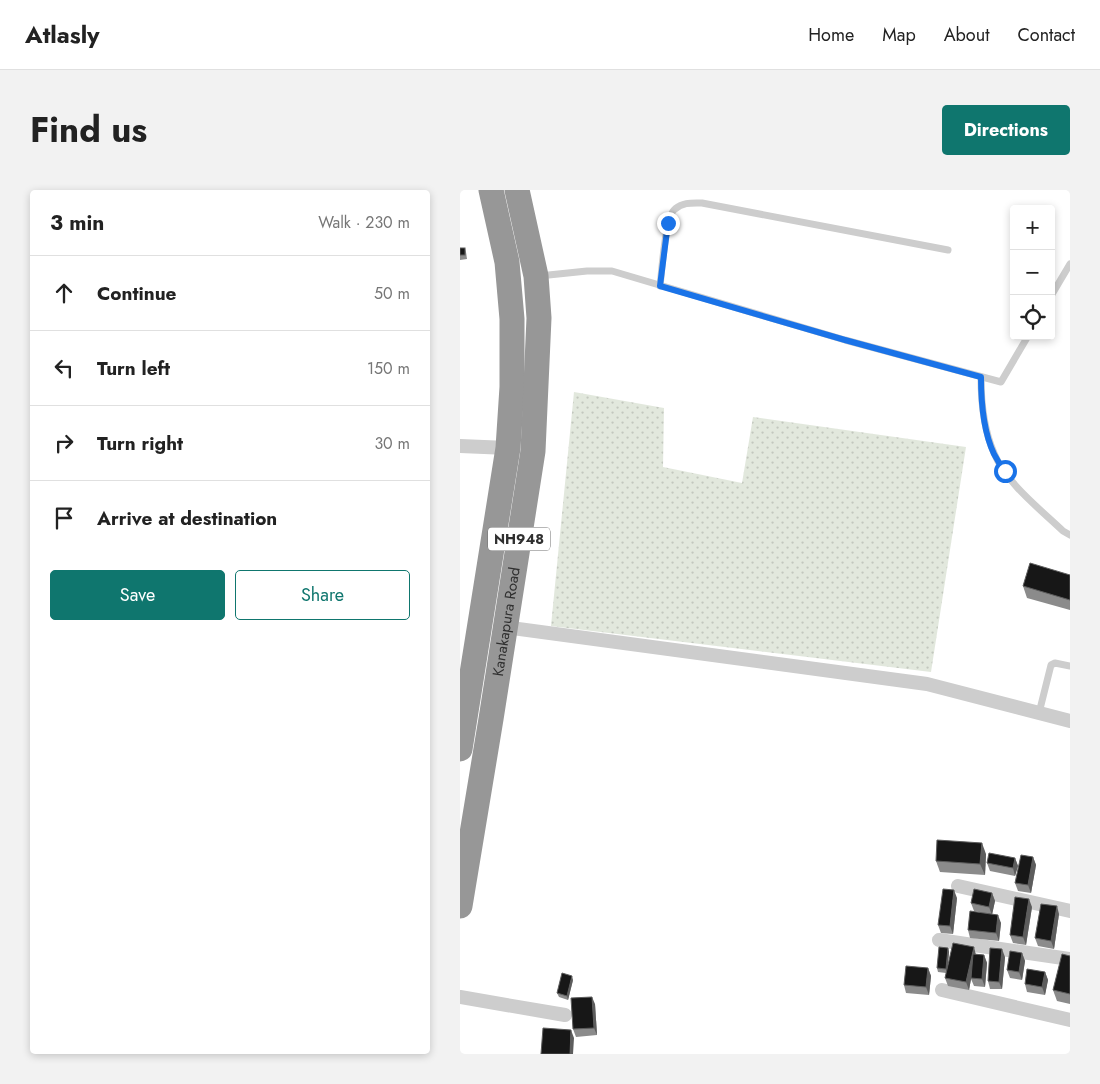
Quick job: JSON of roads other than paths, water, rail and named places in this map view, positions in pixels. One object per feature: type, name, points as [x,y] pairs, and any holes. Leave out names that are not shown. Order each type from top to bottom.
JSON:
[{"type":"highway","name":"Kanakapura Road","points":[[460,749],[508,448],[512,387],[512,320],[507,262],[491,190]]},
{"type":"highway","name":"Kanakapura Road","points":[[460,906],[533,451],[539,318],[536,276],[517,190]]},
{"type":"street","points":[[460,446],[508,448]]},
{"type":"street","points":[[504,627],[927,684],[1070,722]]},
{"type":"street","points":[[958,886],[1070,911]]},
{"type":"street","points":[[939,940],[1070,959]]},
{"type":"street","points":[[942,990],[1070,1020]]},
{"type":"street","points":[[460,997],[565,1014]]},
{"type":"lane","points":[[660,286],[668,223],[673,210],[683,204],[702,203],[948,250]]},
{"type":"lane","points":[[1052,295],[1070,264]]},
{"type":"lane","points":[[536,276],[587,270],[612,271],[845,340],[1001,382],[1026,340]]},
{"type":"lane","points":[[981,377],[981,401],[994,454],[1022,492],[1063,531],[1070,535]]},
{"type":"lane","points":[[1039,714],[1051,665],[1055,663],[1070,666]]}]
